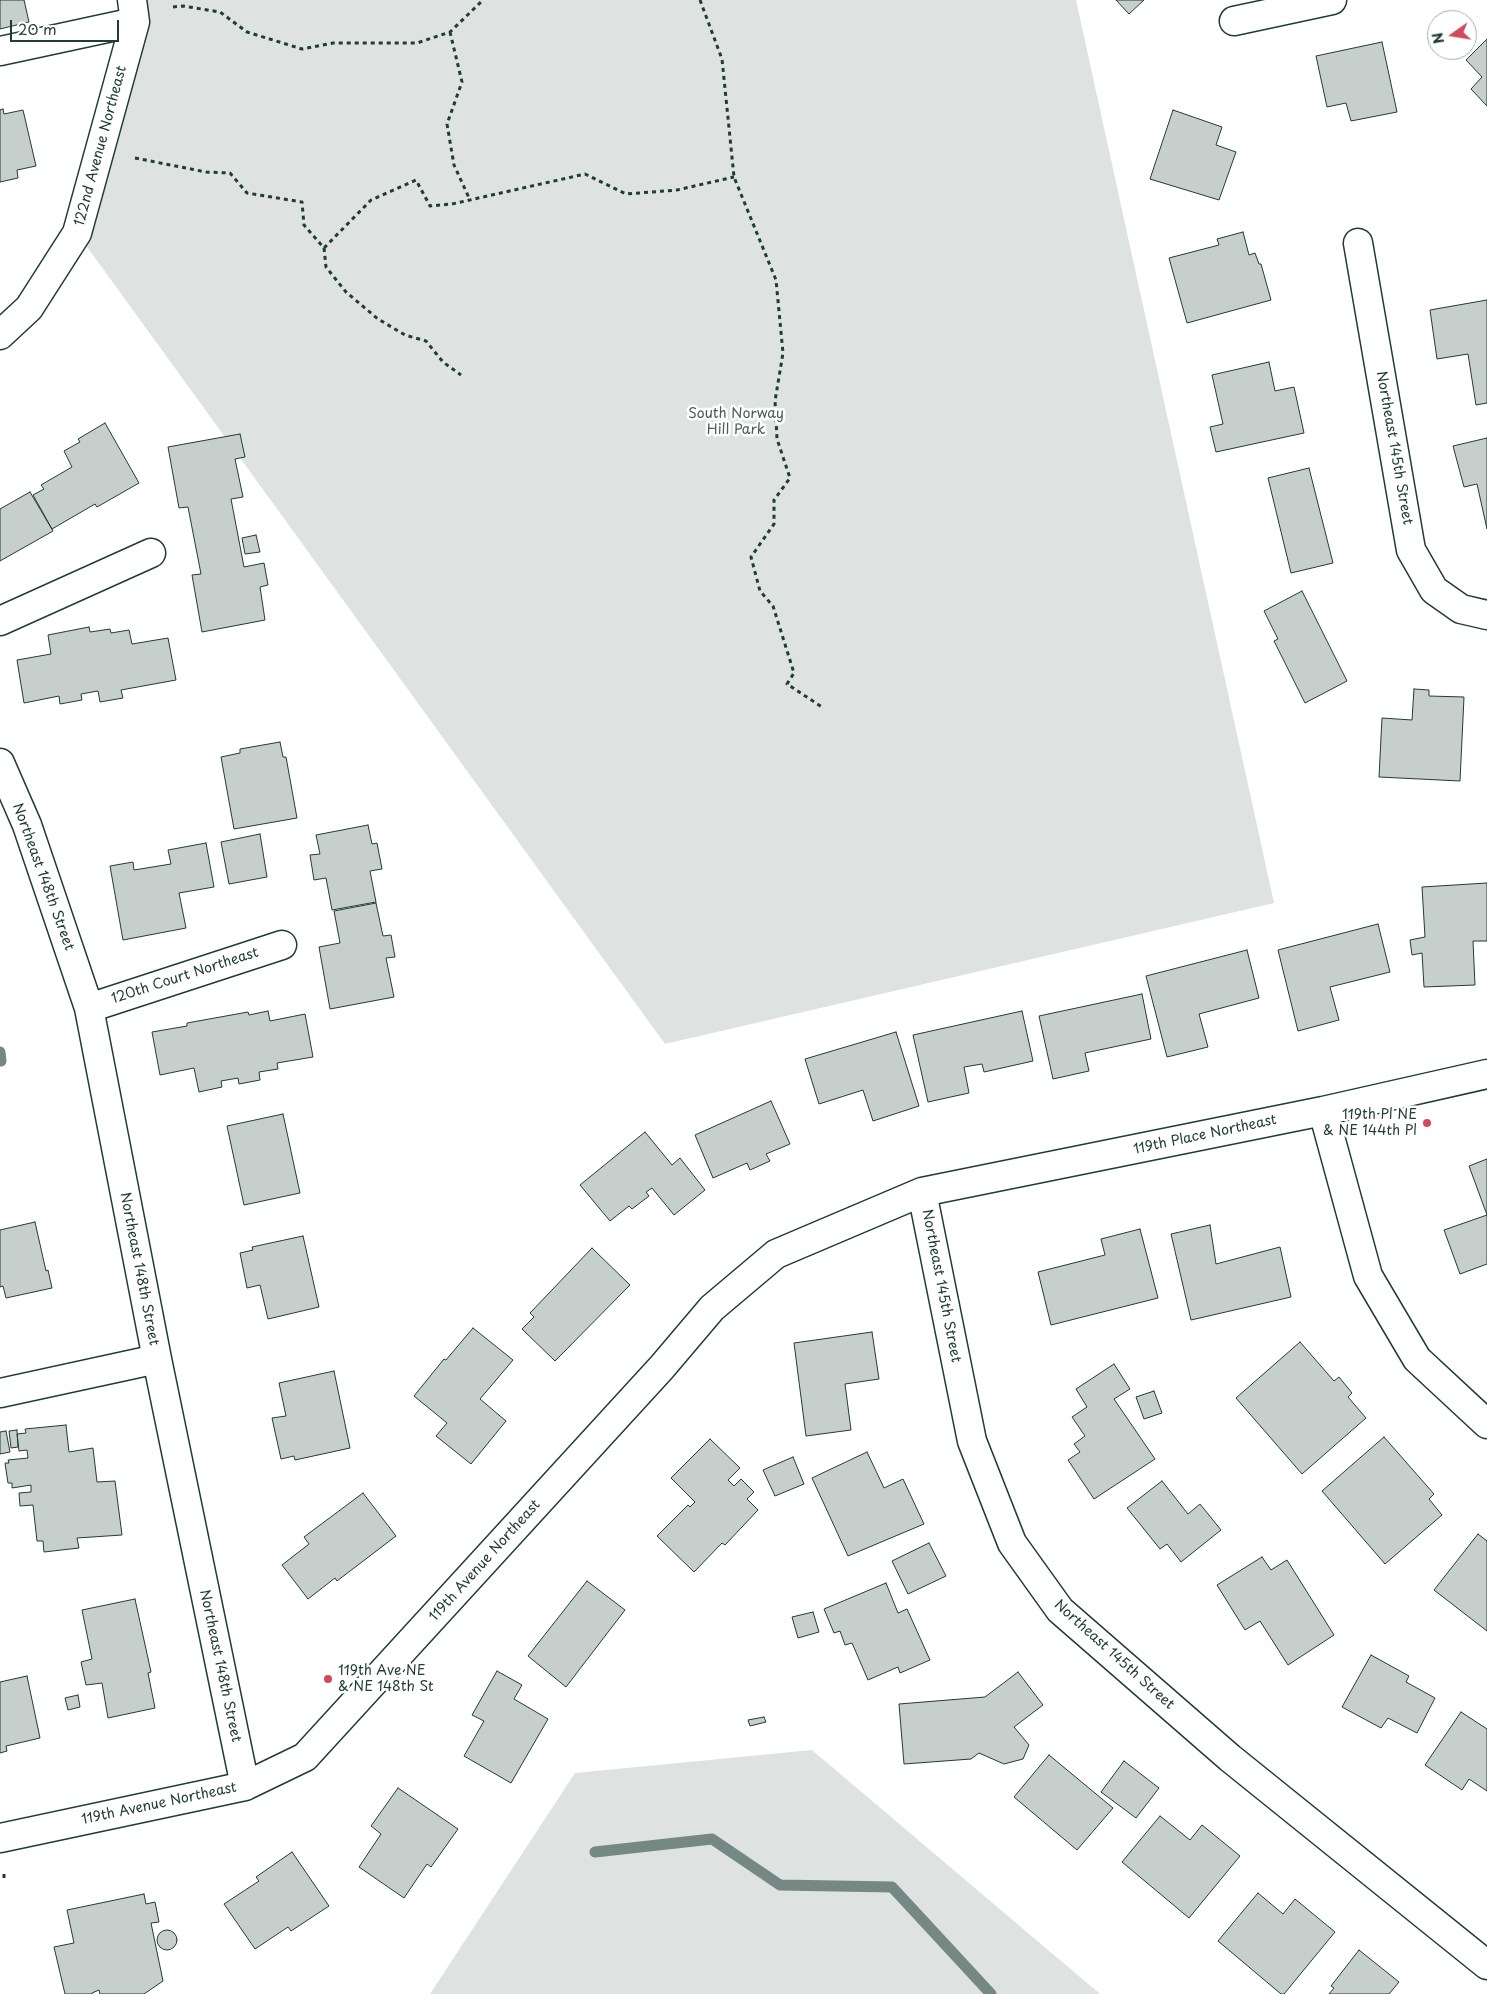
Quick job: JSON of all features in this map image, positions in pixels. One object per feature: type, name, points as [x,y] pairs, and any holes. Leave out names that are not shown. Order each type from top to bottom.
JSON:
[{"type":"street","points":[[1234,21],[1332,0]]},
{"type":"street","points":[[0,51],[133,11]]},
{"type":"street","name":"122nd Avenue Northeast","points":[[0,335],[29,308],[77,232],[133,11]]},
{"type":"street","name":"Northeast 145th Street","points":[[1358,243],[1411,550],[1434,590],[1461,609],[1487,615]]},
{"type":"street","points":[[0,621],[151,553]]},
{"type":"street","name":"Northeast 148th Street","points":[[0,763],[28,826],[89,1008],[157,1360],[245,1786]]},
{"type":"street","name":"120th Court Northeast","points":[[89,1008],[282,945]]},
{"type":"street","name":"119th Place Northeast","points":[[922,1192],[1323,1111],[1487,1074]]},
{"type":"street","points":[[1323,1111],[1368,1276],[1417,1358],[1487,1424]]},
{"type":"street","name":"Northeast 145th Street","points":[[922,1192],[972,1441],[1012,1543],[1060,1610],[1230,1758],[1487,1965]]},
{"type":"street","name":"119th Avenue Northeast","points":[[0,1838],[245,1786],[305,1757],[662,1367],[712,1308],[776,1254],[922,1192]]},
{"type":"street","points":[[0,1393],[157,1360]]},
{"type":"path","points":[[173,7],[183,6],[220,12],[247,32],[302,49],[333,43],[417,43],[450,32],[483,0]]},
{"type":"path","points":[[700,0],[722,59],[734,178],[776,280],[783,353],[775,401],[777,439],[790,478],[774,500],[774,524],[751,557],[760,590],[773,606],[794,673],[787,684],[822,707]]},
{"type":"path","points":[[450,32],[462,82],[447,124],[454,165],[470,200]]},
{"type":"path","points":[[135,158],[206,172],[230,173],[247,193],[302,202],[304,225],[324,248],[326,267],[346,292],[378,319],[405,335],[426,341],[443,362],[461,375]]},
{"type":"path","points":[[324,248],[371,200],[416,180],[430,206],[470,200],[585,174],[626,194],[677,190],[734,178]]},
{"type":"path","points":[[4,1874],[4,1879]]},
{"type":"green space","name":"South Norway Hill Park","points":[[132,0],[1076,0],[1274,903],[665,1044],[77,233]]},
{"type":"green space","points":[[812,1750],[1100,1994],[430,1994],[575,1773]]},
{"type":"building","points":[[0,0],[24,0],[29,22],[0,29]]},
{"type":"building","points":[[1116,0],[1144,0],[1129,14]]},
{"type":"building","points":[[1487,39],[1487,106],[1471,89],[1482,77],[1466,60],[1477,60],[1477,49]]},
{"type":"building","points":[[1382,42],[1397,112],[1351,121],[1346,103],[1327,107],[1316,56]]},
{"type":"building","points":[[3,109],[4,114],[23,110],[36,166],[17,170],[18,178],[0,182],[0,110]]},
{"type":"building","points":[[1173,110],[1222,127],[1216,145],[1236,152],[1219,200],[1150,179]]},
{"type":"building","points":[[1243,232],[1249,255],[1255,253],[1259,264],[1261,264],[1271,300],[1187,323],[1169,258],[1219,245],[1217,239]]},
{"type":"building","points":[[1487,300],[1487,403],[1476,405],[1468,354],[1437,359],[1430,310]]},
{"type":"building","points":[[1269,362],[1275,391],[1294,387],[1304,433],[1216,452],[1210,427],[1223,424],[1212,375]]},
{"type":"building","points":[[105,423],[139,483],[97,507],[95,504],[52,529],[33,495],[44,489],[41,485],[72,467],[64,451],[80,442],[78,439]]},
{"type":"building","points":[[240,434],[245,457],[235,459],[243,497],[231,499],[244,567],[264,563],[268,585],[260,587],[265,620],[202,632],[192,575],[201,574],[188,507],[179,508],[168,447]]},
{"type":"building","points":[[1487,438],[1487,529],[1477,484],[1464,487],[1453,446]]},
{"type":"building","points":[[1309,468],[1333,563],[1291,573],[1268,478]]},
{"type":"building","points":[[30,492],[53,531],[0,561],[0,509]]},
{"type":"building","points":[[256,535],[260,552],[245,554],[242,538]]},
{"type":"building","points":[[1302,591],[1347,681],[1305,703],[1274,641],[1278,639],[1264,611]]},
{"type":"building","points":[[89,627],[90,632],[110,629],[111,633],[129,630],[132,644],[168,638],[176,680],[121,690],[123,698],[100,702],[98,691],[81,694],[82,700],[60,704],[59,696],[24,703],[17,660],[51,654],[48,635]]},
{"type":"building","points":[[1414,689],[1429,690],[1429,696],[1464,697],[1460,781],[1379,777],[1382,718],[1412,720]]},
{"type":"building","points":[[280,742],[283,757],[286,757],[297,818],[234,829],[221,757],[240,753],[240,749]]},
{"type":"building","points":[[368,825],[372,844],[377,843],[382,869],[370,871],[376,902],[332,910],[326,878],[314,880],[310,855],[320,854],[316,835]]},
{"type":"building","points":[[260,834],[267,877],[229,884],[221,842]]},
{"type":"building","points":[[206,843],[214,887],[179,893],[186,928],[123,940],[110,866],[133,862],[134,870],[171,864],[168,850]]},
{"type":"building","points":[[1487,883],[1487,941],[1473,941],[1475,985],[1424,987],[1422,953],[1412,955],[1410,940],[1425,937],[1422,887]]},
{"type":"building","points":[[376,903],[383,936],[391,935],[395,957],[386,958],[394,997],[330,1009],[319,947],[340,943],[334,911]]},
{"type":"building","points":[[1378,924],[1390,972],[1330,987],[1339,1020],[1298,1031],[1278,950]]},
{"type":"building","points":[[1247,950],[1259,998],[1199,1014],[1208,1047],[1167,1057],[1146,976]]},
{"type":"building","points":[[1142,994],[1151,1039],[1085,1053],[1089,1071],[1053,1079],[1039,1016]]},
{"type":"building","points":[[268,1011],[270,1021],[305,1014],[313,1057],[277,1063],[278,1069],[259,1072],[260,1080],[239,1084],[238,1078],[221,1081],[222,1087],[199,1092],[194,1068],[160,1075],[152,1032],[187,1026],[187,1023],[248,1012],[249,1015]]},
{"type":"building","points":[[1022,1011],[1033,1061],[984,1072],[982,1064],[964,1067],[969,1093],[928,1102],[913,1035]]},
{"type":"building","points":[[896,1032],[919,1106],[873,1121],[863,1090],[819,1104],[805,1059]]},
{"type":"building","points":[[771,1101],[790,1144],[766,1154],[770,1161],[750,1170],[747,1163],[713,1178],[695,1135]]},
{"type":"building","points":[[283,1114],[300,1193],[244,1205],[227,1126]]},
{"type":"building","points":[[645,1132],[672,1165],[680,1158],[705,1190],[674,1215],[652,1188],[646,1192],[649,1196],[632,1209],[629,1206],[610,1221],[580,1185]]},
{"type":"building","points":[[1487,1159],[1487,1215],[1469,1166]]},
{"type":"building","points":[[1487,1215],[1487,1264],[1460,1274],[1444,1230]]},
{"type":"building","points":[[35,1222],[46,1271],[48,1270],[52,1288],[6,1298],[3,1286],[0,1287],[0,1230]]},
{"type":"building","points":[[1210,1225],[1216,1264],[1280,1247],[1291,1297],[1191,1320],[1171,1234]]},
{"type":"building","points":[[1140,1229],[1158,1298],[1051,1325],[1038,1272],[1105,1255],[1101,1239]]},
{"type":"building","points":[[303,1236],[319,1307],[268,1319],[260,1285],[247,1288],[240,1253],[253,1250],[252,1247]]},
{"type":"building","points":[[592,1248],[630,1285],[555,1361],[522,1329],[534,1317],[530,1313]]},
{"type":"building","points":[[473,1328],[513,1360],[480,1399],[506,1421],[471,1464],[436,1436],[447,1423],[414,1396],[444,1359],[446,1360]]},
{"type":"building","points":[[872,1332],[879,1379],[845,1384],[851,1430],[806,1436],[794,1343]]},
{"type":"building","points":[[1300,1342],[1334,1381],[1339,1377],[1352,1393],[1348,1397],[1366,1418],[1302,1474],[1236,1398]]},
{"type":"building","points":[[1114,1364],[1130,1389],[1114,1399],[1155,1459],[1094,1499],[1068,1460],[1080,1452],[1074,1444],[1085,1436],[1072,1417],[1087,1407],[1076,1389]]},
{"type":"building","points":[[334,1371],[350,1448],[295,1460],[294,1456],[281,1459],[272,1418],[286,1416],[279,1383]]},
{"type":"building","points":[[1154,1391],[1162,1413],[1144,1419],[1136,1397]]},
{"type":"building","points":[[66,1425],[69,1452],[93,1448],[97,1482],[115,1481],[122,1535],[77,1538],[79,1548],[44,1552],[43,1541],[37,1541],[33,1505],[20,1506],[19,1493],[31,1492],[31,1485],[12,1488],[12,1483],[8,1483],[5,1463],[9,1463],[8,1460],[28,1458],[27,1450],[19,1451],[17,1434],[26,1433],[25,1429]]},
{"type":"building","points":[[17,1430],[18,1447],[11,1448],[9,1431]]},
{"type":"building","points":[[6,1431],[10,1452],[0,1454],[0,1432]]},
{"type":"building","points":[[1384,1437],[1434,1494],[1429,1499],[1442,1515],[1385,1564],[1322,1491]]},
{"type":"building","points":[[710,1439],[740,1468],[728,1480],[734,1486],[741,1479],[754,1492],[747,1499],[758,1510],[725,1545],[722,1543],[694,1572],[657,1536],[688,1505],[690,1507],[695,1502],[671,1478]]},
{"type":"building","points":[[867,1452],[884,1488],[903,1479],[924,1524],[848,1556],[812,1478]]},
{"type":"building","points":[[793,1457],[804,1484],[775,1496],[763,1470]]},
{"type":"building","points":[[1162,1481],[1188,1514],[1200,1504],[1221,1530],[1181,1562],[1167,1544],[1160,1549],[1127,1508]]},
{"type":"building","points":[[363,1493],[396,1536],[337,1581],[335,1578],[308,1599],[282,1565],[309,1544],[304,1537]]},
{"type":"building","points":[[1478,1534],[1487,1541],[1487,1631],[1434,1590]]},
{"type":"building","points":[[929,1543],[946,1576],[908,1594],[892,1561]]},
{"type":"building","points":[[1262,1557],[1271,1570],[1287,1560],[1334,1635],[1288,1665],[1260,1621],[1245,1630],[1217,1585]]},
{"type":"building","points":[[587,1581],[625,1610],[566,1687],[528,1656]]},
{"type":"building","points":[[886,1583],[898,1613],[907,1609],[930,1660],[900,1673],[898,1667],[868,1680],[852,1643],[845,1645],[840,1631],[834,1633],[824,1609]]},
{"type":"building","points":[[135,1599],[151,1672],[148,1673],[155,1708],[108,1718],[102,1683],[86,1685],[81,1662],[92,1659],[82,1610]]},
{"type":"building","points":[[813,1612],[819,1632],[798,1638],[792,1617]]},
{"type":"building","points":[[1371,1655],[1409,1676],[1406,1682],[1435,1698],[1417,1733],[1388,1718],[1381,1728],[1342,1707]]},
{"type":"building","points":[[497,1671],[522,1685],[514,1699],[548,1719],[511,1783],[464,1756],[484,1721],[472,1715]]},
{"type":"building","points":[[1018,1672],[1043,1705],[1014,1727],[1029,1745],[1023,1759],[1004,1764],[979,1753],[971,1759],[904,1764],[899,1704],[985,1697]]},
{"type":"building","points":[[27,1676],[40,1738],[6,1746],[7,1751],[0,1753],[0,1682]]},
{"type":"building","points":[[78,1695],[80,1707],[68,1710],[65,1698]]},
{"type":"building","points":[[1461,1712],[1487,1729],[1487,1791],[1469,1779],[1462,1790],[1425,1765]]},
{"type":"building","points":[[764,1717],[766,1722],[750,1726],[748,1720]]},
{"type":"building","points":[[1049,1755],[1113,1808],[1077,1850],[1014,1797]]},
{"type":"building","points":[[1124,1761],[1159,1788],[1136,1818],[1101,1792]]},
{"type":"building","points":[[398,1788],[458,1829],[431,1867],[427,1864],[404,1898],[359,1867],[381,1834],[371,1826]]},
{"type":"building","points":[[1160,1816],[1190,1840],[1202,1825],[1240,1856],[1189,1918],[1122,1862]]},
{"type":"building","points":[[292,1852],[329,1906],[291,1931],[288,1927],[255,1949],[224,1904],[259,1881],[256,1877]]},
{"type":"building","points":[[1258,1893],[1283,1914],[1295,1899],[1335,1932],[1284,1994],[1281,1994],[1218,1941]]},
{"type":"building","points":[[144,1894],[146,1904],[155,1902],[159,1922],[151,1923],[163,1981],[144,1994],[100,1994],[99,1990],[92,1994],[65,1994],[54,1947],[74,1943],[67,1910]]},
{"type":"building","points":[[167,1930],[174,1933],[177,1940],[174,1947],[167,1950],[160,1947],[157,1940],[160,1933]]},
{"type":"building","points":[[1359,1950],[1399,1982],[1389,1994],[1329,1994],[1334,1988],[1331,1986]]},
{"type":"waterway","points":[[0,1052],[1,1061]]},
{"type":"waterway","points":[[595,1852],[712,1839],[780,1885],[892,1887],[991,1994]]},
{"type":"place","name":"119th Pl NE & NE 144th Pl","points":[[1427,1123]]},
{"type":"place","name":"119th Ave NE & NE 148th St","points":[[328,1679]]}]
